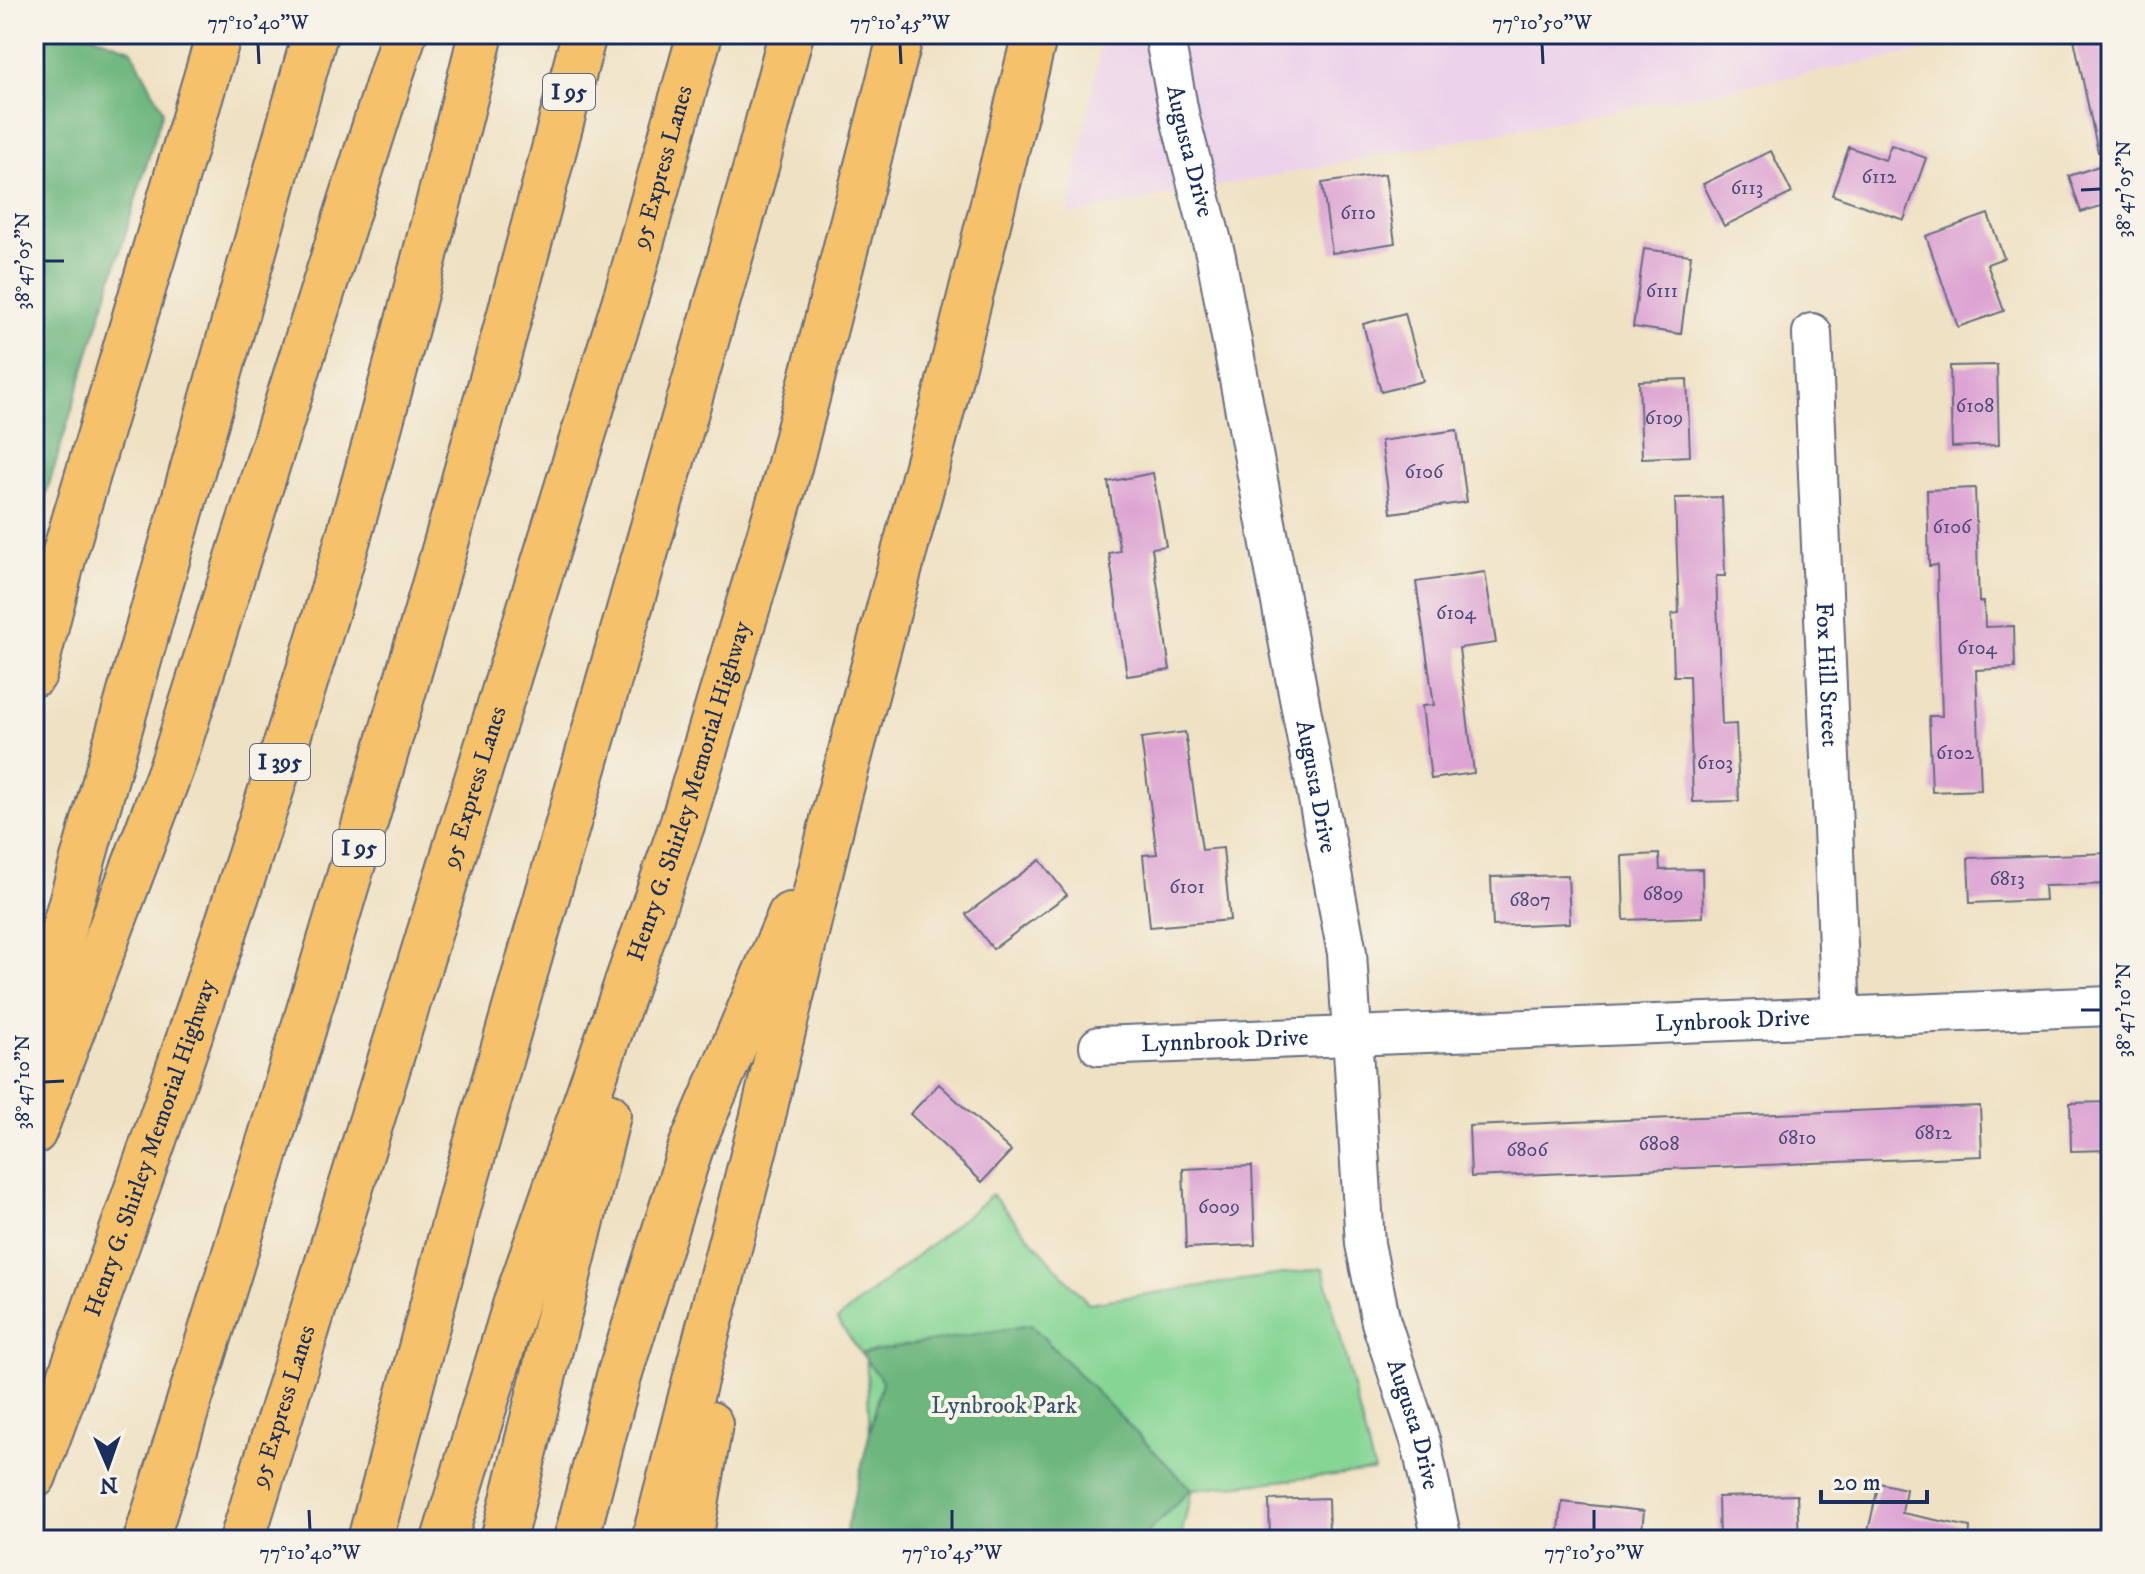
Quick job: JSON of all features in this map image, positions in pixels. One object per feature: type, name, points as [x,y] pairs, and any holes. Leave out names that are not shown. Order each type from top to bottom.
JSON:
[{"type":"highway","points":[[34,674],[64,555],[219,34]]},
{"type":"highway","points":[[34,1034],[315,34]]},
{"type":"highway","points":[[34,1132],[173,763],[404,34]]},
{"type":"highway","name":"Henry G. Shirley Memorial Highway","points":[[34,1476],[149,1159],[314,654],[379,430],[481,34]]},
{"type":"highway","name":"I 95","points":[[146,1540],[348,886],[584,34]]},
{"type":"highway","name":"95 Express Lanes","points":[[242,1540],[624,306],[700,34]]},
{"type":"highway","points":[[370,1540],[465,1183],[756,167],[791,34]]},
{"type":"highway","name":"Henry G. Shirley Memorial Highway","points":[[444,1540],[517,1299],[683,822],[785,483],[901,34]]},
{"type":"highway","points":[[654,1540],[762,1120],[834,815],[943,406],[1035,34]]},
{"type":"highway","points":[[34,635],[64,555]]},
{"type":"highway","points":[[576,1540],[619,1376],[691,1147],[834,815]]},
{"type":"highway","points":[[503,1540],[683,822]]},
{"type":"highway","points":[[690,1540],[762,1120]]},
{"type":"street","name":"Augusta Drive","points":[[1164,34],[1180,118],[1216,257],[1347,953],[1365,1244],[1381,1322],[1421,1443],[1442,1540]]},
{"type":"street","name":"Fox Hill Street","points":[[1812,333],[1841,1017]]},
{"type":"street","name":"Lynbrook Drive","points":[[1353,1035],[2111,1006]]},
{"type":"street","name":"Lynnbrook Drive","points":[[1099,1046],[1353,1035]]},
{"type":"shaded area","points":[[1103,34],[2014,34],[1068,215]]},
{"type":"green space","points":[[34,34],[88,34],[131,49],[163,110],[34,534]]},
{"type":"green space","name":"Lynbrook Park","points":[[992,1195],[1088,1303],[1323,1268],[1374,1471],[1192,1490],[1180,1540],[875,1540],[866,1353],[861,1353],[837,1320]]},
{"type":"green space","points":[[1031,1325],[1191,1489],[1140,1540],[844,1540],[882,1381],[861,1353]]},
{"type":"building","points":[[2073,34],[2111,34],[2111,151],[2098,152]]},
{"type":"building","points":[[1891,145],[1926,158],[1904,220],[1832,195],[1849,147],[1885,160]]},
{"type":"building","points":[[1771,151],[1792,193],[1724,226],[1703,184]]},
{"type":"building","points":[[2111,162],[2111,203],[2081,212],[2069,176]]},
{"type":"building","points":[[1385,174],[1395,243],[1332,253],[1322,183]]},
{"type":"building","points":[[1988,214],[2004,258],[1987,264],[2004,311],[1958,327],[1926,236]]},
{"type":"building","points":[[1644,249],[1691,255],[1681,334],[1633,327]]},
{"type":"building","points":[[1405,313],[1423,381],[1381,392],[1363,324]]},
{"type":"building","points":[[1997,365],[1999,445],[1952,447],[1950,366]]},
{"type":"building","points":[[1687,379],[1690,456],[1642,458],[1639,381]]},
{"type":"building","points":[[1457,430],[1467,502],[1391,513],[1381,441]]},
{"type":"building","points":[[1153,473],[1166,546],[1152,548],[1170,670],[1127,676],[1109,553],[1120,551],[1108,482]]},
{"type":"building","points":[[1975,488],[1979,602],[1984,602],[1985,627],[2014,626],[2015,668],[1976,670],[1981,790],[1932,792],[1929,716],[1942,716],[1937,565],[1929,566],[1927,490]]},
{"type":"building","points":[[1722,497],[1725,576],[1716,576],[1722,725],[1736,724],[1739,801],[1693,802],[1689,676],[1674,676],[1672,614],[1679,613],[1675,498]]},
{"type":"building","points":[[1485,572],[1496,643],[1459,648],[1474,773],[1431,779],[1422,706],[1434,705],[1416,582]]},
{"type":"building","points":[[1185,732],[1202,850],[1223,848],[1230,920],[1150,927],[1143,855],[1157,854],[1141,738]]},
{"type":"building","points":[[2111,853],[2111,884],[2044,886],[2045,900],[1970,903],[1968,858]]},
{"type":"building","points":[[1659,854],[1660,870],[1702,869],[1703,917],[1624,920],[1622,856]]},
{"type":"building","points":[[1040,860],[1067,895],[993,949],[966,914]]},
{"type":"building","points":[[1568,875],[1570,923],[1493,926],[1491,877]]},
{"type":"building","points":[[939,1084],[1011,1151],[982,1182],[910,1114]]},
{"type":"building","points":[[2111,1102],[2111,1150],[2071,1151],[2070,1103]]},
{"type":"building","points":[[1980,1106],[1982,1156],[1471,1177],[1469,1126]]},
{"type":"building","points":[[1252,1166],[1255,1245],[1186,1248],[1183,1169]]},
{"type":"building","points":[[1879,1483],[1906,1489],[1902,1513],[1970,1527],[1969,1540],[1866,1540]]},
{"type":"building","points":[[1797,1495],[1799,1540],[1719,1540],[1718,1497]]},
{"type":"building","points":[[1328,1498],[1329,1535],[1317,1536],[1317,1540],[1270,1540],[1269,1500]]},
{"type":"building","points":[[1562,1502],[1644,1511],[1641,1540],[1558,1540]]}]
